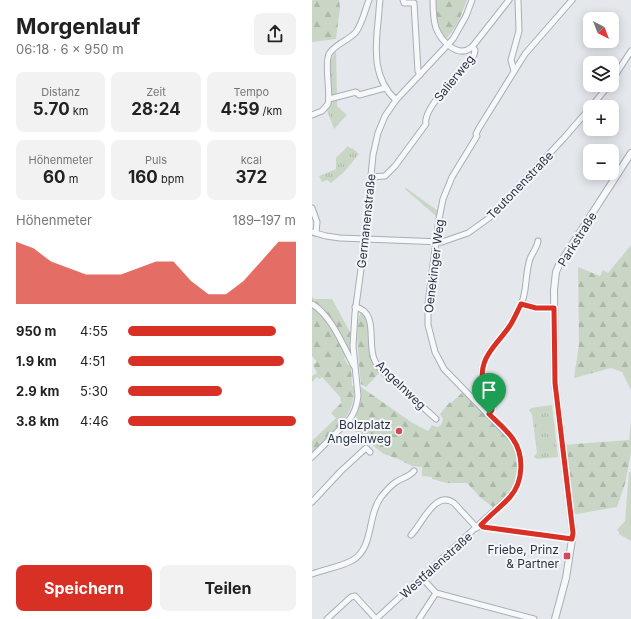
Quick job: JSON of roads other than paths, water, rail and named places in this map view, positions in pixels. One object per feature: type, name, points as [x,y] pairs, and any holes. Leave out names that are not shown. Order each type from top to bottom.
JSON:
[{"type":"street","points":[[312,115],[324,109],[328,104],[328,56],[357,30],[369,0]]},
{"type":"street","points":[[380,0],[376,55],[378,67],[385,88],[396,100]]},
{"type":"street","points":[[403,0],[404,3],[414,3],[418,71],[420,75]]},
{"type":"street","points":[[433,0],[434,21],[436,28],[449,45],[460,52],[466,51],[472,47],[509,0]]},
{"type":"street","name":"Germanenstraße","points":[[312,457],[346,424],[353,415],[357,405],[358,396],[353,346],[355,307],[365,240],[373,155],[378,133],[385,116],[396,100],[449,45],[458,32],[472,0]]},
{"type":"street","points":[[514,71],[511,60],[519,31],[518,0]]},
{"type":"street","name":"Oenekinger Weg","points":[[479,526],[512,494],[518,481],[521,468],[520,455],[513,440],[444,369],[437,358],[432,345],[428,325],[428,305],[439,219],[443,199],[452,177],[514,71],[533,44],[572,0]]},
{"type":"street","name":"Salierweg","points":[[371,177],[385,176],[402,157],[426,124],[425,118],[433,102],[474,55],[475,50],[472,47]]},
{"type":"street","points":[[619,69],[631,51]]},
{"type":"street","points":[[329,99],[356,92],[359,95],[385,88]]},
{"type":"street","name":"Teutonenstraße","points":[[596,100],[603,92]]},
{"type":"street","name":"Teutonenstraße","points":[[314,232],[332,238],[437,242],[444,242],[468,233],[489,218],[560,143],[583,115]]},
{"type":"street","name":"Parkstraße","points":[[555,619],[566,578],[573,533],[555,383],[555,277],[558,268],[631,154]]},
{"type":"street","points":[[312,208],[317,222],[314,232]]},
{"type":"street","points":[[489,414],[492,408],[485,394],[482,382],[484,363],[490,350],[510,326],[521,304],[526,273],[538,241]]},
{"type":"street","points":[[312,304],[326,316],[355,369]]},
{"type":"street","points":[[521,304],[536,308],[554,308]]},
{"type":"street","name":"Angelnweg","points":[[355,307],[360,308],[365,312],[369,319],[371,327],[372,352],[377,365],[436,419]]},
{"type":"street","points":[[312,502],[340,471],[366,448],[370,452]]},
{"type":"street","points":[[312,574],[346,563],[354,559],[359,554],[366,544],[373,512],[380,499],[392,485],[411,475],[414,471]]},
{"type":"street","points":[[411,535],[425,515],[439,502],[445,499],[455,503],[479,526]]},
{"type":"street","name":"Westfalenstraße","points":[[376,619],[479,526],[572,539]]},
{"type":"street","points":[[422,578],[436,593],[534,619]]},
{"type":"street","points":[[419,619],[436,593]]},
{"type":"street","points":[[327,619],[353,596],[357,597],[376,619]]},
{"type":"place","name":"Bolzplatz Angelnweg","points":[[399,431]]},
{"type":"place","name":"Friebe, Prinz & Partner","points":[[567,556]]}]
